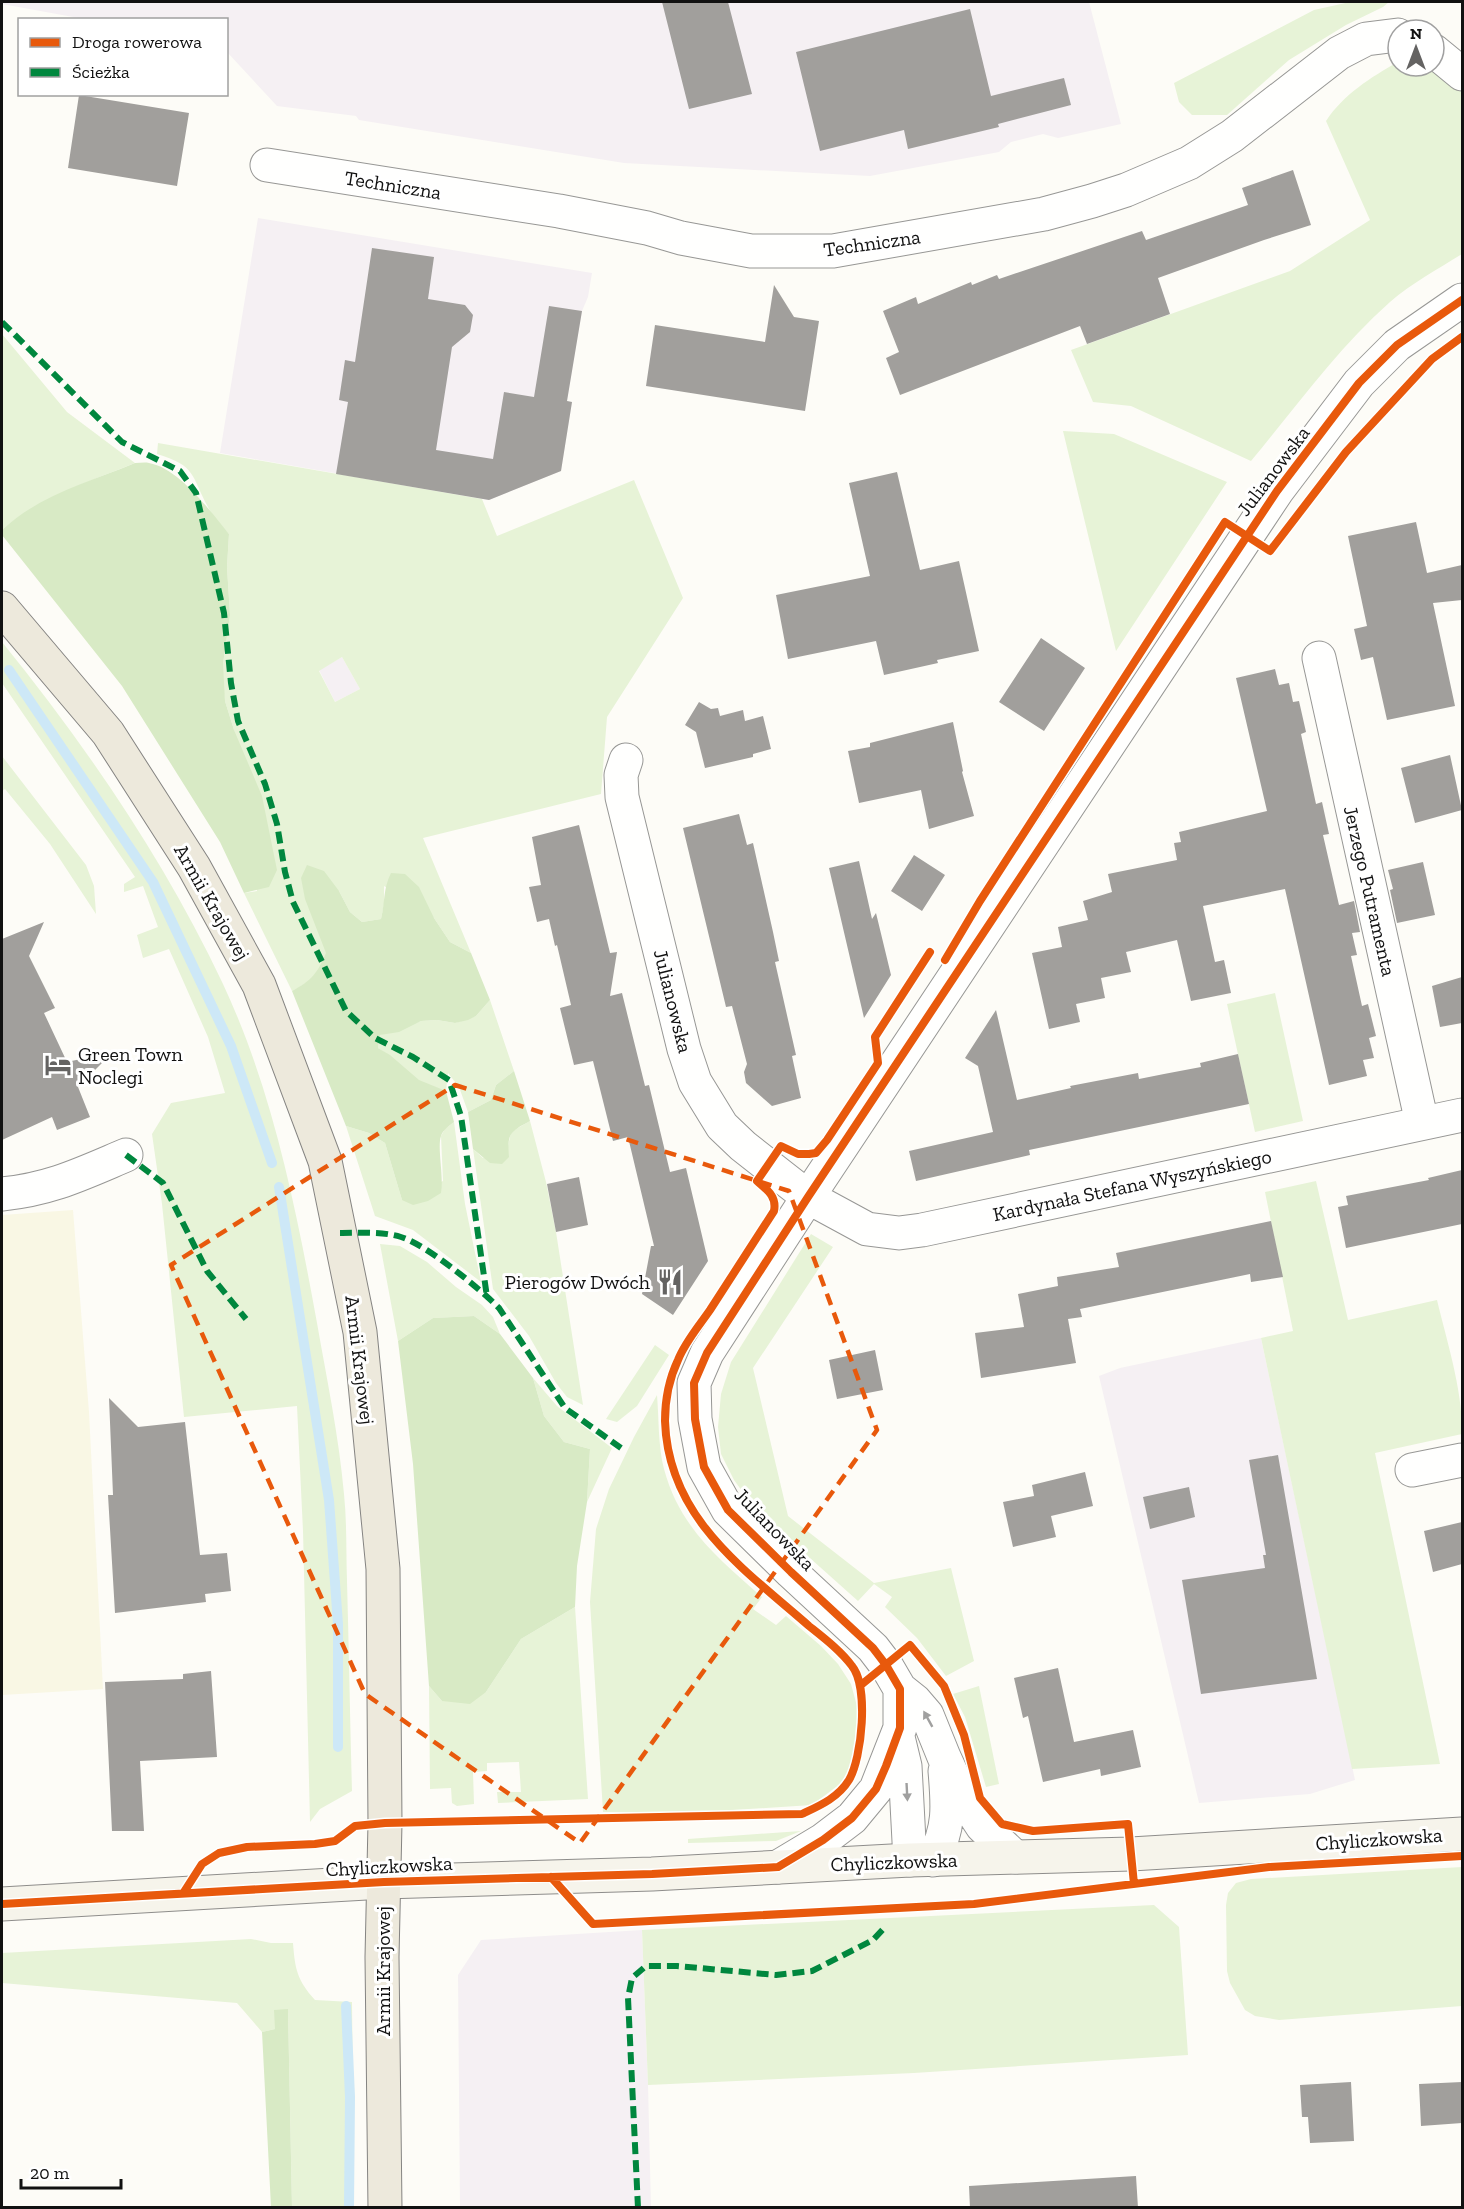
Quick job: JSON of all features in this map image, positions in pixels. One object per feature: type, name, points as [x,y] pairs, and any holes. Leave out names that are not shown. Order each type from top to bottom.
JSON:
[{"type":"main road","name":"Armii Krajowej","points":[[2,608],[108,733],[194,867],[259,985],[325,1161],[360,1332],[383,1569],[384,1882],[382,1957],[385,2208]]},
{"type":"street","name":"Techniczna","points":[[267,165],[559,211],[750,251],[833,251],[1044,214],[1126,190],[1189,163],[1232,136],[1339,53],[1366,39],[1386,36]]},
{"type":"street","points":[[1446,61],[1462,74]]},
{"type":"street","name":"Julianowska","points":[[1015,1857],[982,1826],[961,1794],[927,1715],[900,1689],[873,1648],[728,1510],[704,1467],[695,1419],[694,1383],[707,1353],[808,1197],[1277,491],[1359,383],[1397,345],[1462,300]]},
{"type":"street","name":"Jerzego Putramenta","points":[[1319,658],[1422,1123]]},
{"type":"street","name":"Julianowska","points":[[626,760],[621,775],[622,797],[684,1048],[695,1082],[722,1126],[743,1146],[808,1197]]},
{"type":"street","name":"Kardynała Stefana Wyszyńskiego","points":[[808,1197],[867,1229],[899,1233],[1462,1115]]},
{"type":"street","points":[[2,1194],[29,1191],[64,1182],[126,1155]]},
{"type":"street","points":[[1412,1470],[1462,1460]]},
{"type":"street","name":"Julianowska","points":[[778,1867],[823,1840],[852,1818],[876,1789],[897,1735],[901,1717],[900,1689]]},
{"type":"street","name":"Julianowska","points":[[897,1735],[922,1860],[942,1845],[948,1819],[944,1757]]},
{"type":"street","name":"Chyliczkowska","points":[[2,1904],[384,1882],[652,1874],[922,1860],[1142,1854],[1462,1834]]},
{"type":"highlighted area","points":[[455,1085],[789,1191],[877,1430],[580,1843],[365,1694],[171,1265]]},
{"type":"shaded area","points":[[2,2],[1089,2],[1121,124],[1058,138],[1043,134],[1011,142],[999,152],[870,176],[624,163],[359,120],[356,116],[277,106],[228,53],[228,18],[79,18],[2,4]]},
{"type":"shaded area","points":[[258,218],[592,273],[588,297],[582,311],[567,401],[572,402],[561,471],[489,500],[220,453]]},
{"type":"shaded area","points":[[342,657],[360,689],[335,702],[319,670]]},
{"type":"shaded area","points":[[73,1210],[89,1412],[103,1689],[2,1695],[2,1215]]},
{"type":"shaded area","points":[[1261,1338],[1355,1780],[1310,1794],[1199,1803],[1099,1376],[1120,1368]]},
{"type":"shaded area","points":[[642,1930],[651,2207],[460,2207],[458,1975],[481,1940]]},
{"type":"green space","points":[[1350,2],[1389,2],[1289,60],[1227,115],[1192,115],[1179,102],[1174,83],[1314,10]]},
{"type":"green space","points":[[1386,69],[1386,78],[1443,78],[1462,92],[1462,254],[1407,289],[1371,320],[1335,358],[1251,461],[1131,406],[1093,402],[1071,350],[1290,271],[1370,220],[1326,121],[1358,87]]},
{"type":"green space","points":[[2,334],[67,412],[135,463],[47,500],[15,519],[2,530]]},
{"type":"green space","points":[[1063,431],[1114,434],[1227,482],[1116,651]]},
{"type":"green space","points":[[158,443],[482,499],[497,536],[634,480],[683,598],[607,717],[601,794],[423,838],[471,953],[450,942],[434,918],[384,886],[381,919],[362,922],[350,912],[339,891],[332,935],[321,967],[311,980],[292,991],[244,893],[257,891],[234,730],[223,686],[223,664],[230,615],[227,567],[229,534],[210,511],[191,473],[179,463],[157,454]],"holes":[[[342,657],[360,689],[335,702],[319,671]]]},
{"type":"green space","points":[[135,463],[149,463],[172,473],[194,492],[229,534],[227,567],[230,615],[223,664],[225,701],[234,730],[262,796],[277,870],[269,887],[244,893],[220,842],[122,686],[2,535],[2,530],[32,507],[82,483]]},
{"type":"green space","points":[[2,642],[94,764],[123,806],[176,893],[223,984],[241,1025],[281,1150],[329,1387],[346,1516],[352,1791],[320,1809],[310,1822],[303,1531],[297,1406],[184,1417],[162,1204],[152,1134],[171,1103],[225,1093],[208,1037],[169,949],[143,958],[137,935],[158,927],[143,886],[124,892],[124,884],[135,877],[2,683]]},
{"type":"green space","points":[[2,756],[86,865],[94,886],[96,914],[50,844],[5,789],[2,791]]},
{"type":"green space","points":[[307,865],[324,871],[339,891],[350,912],[362,922],[381,919],[385,890],[391,873],[405,874],[419,887],[434,918],[450,942],[471,953],[490,1000],[476,1016],[468,1020],[455,1023],[437,1020],[421,1021],[399,1032],[380,1035],[378,1048],[390,1055],[419,1080],[446,1091],[454,1122],[443,1132],[440,1141],[441,1193],[428,1201],[413,1205],[402,1200],[385,1143],[369,1133],[346,1126],[292,991],[313,976],[326,953],[305,899],[301,878]]},
{"type":"green space","points":[[1275,993],[1303,1121],[1255,1132],[1227,1004]]},
{"type":"green space","points":[[490,1000],[514,1071],[496,1085],[491,1100],[468,1112],[459,1087],[448,1073],[446,1091],[429,1086],[378,1048],[380,1035],[421,1021],[437,1020],[455,1023],[476,1016]]},
{"type":"green space","points":[[514,1071],[530,1121],[511,1134],[509,1157],[502,1164],[490,1163],[473,1149],[468,1112],[491,1100],[496,1085]]},
{"type":"green space","points":[[530,1121],[556,1232],[583,1405],[567,1397],[556,1383],[529,1336],[493,1289],[473,1149],[483,1158],[508,1146],[511,1132]]},
{"type":"green space","points":[[454,1122],[465,1204],[481,1282],[413,1230],[375,1216],[346,1126],[369,1133],[385,1143],[402,1200],[443,1181],[441,1136],[445,1129]]},
{"type":"green space","points":[[1316,1181],[1348,1320],[1437,1300],[1454,1367],[1460,1401],[1462,1434],[1375,1453],[1440,1764],[1352,1769],[1261,1338],[1293,1331],[1265,1192]]},
{"type":"green space","points":[[811,1234],[833,1247],[753,1368],[788,1516],[874,1583],[951,1568],[974,1661],[946,1676],[917,1638],[885,1607],[892,1597],[874,1584],[858,1601],[755,1509],[734,1480],[721,1454],[718,1427],[721,1394],[731,1362]]},
{"type":"green space","points":[[380,1244],[400,1246],[427,1262],[456,1287],[482,1305],[493,1317],[500,1334],[474,1316],[433,1318],[398,1341]]},
{"type":"green space","points":[[474,1316],[500,1334],[533,1378],[544,1416],[564,1442],[590,1449],[587,1502],[577,1566],[575,1607],[521,1639],[486,1692],[470,1704],[442,1701],[429,1686],[413,1464],[398,1341],[433,1318]]},
{"type":"green space","points":[[655,1345],[669,1355],[637,1406],[617,1422],[606,1419]]},
{"type":"green space","points":[[533,1378],[557,1406],[612,1448],[587,1502],[590,1449],[564,1442],[544,1416]]},
{"type":"green space","points":[[657,1395],[664,1469],[671,1490],[690,1525],[730,1569],[762,1597],[753,1609],[776,1625],[786,1616],[821,1646],[838,1664],[851,1684],[858,1710],[853,1759],[840,1784],[812,1805],[687,1813],[603,1812],[590,1602],[596,1529],[609,1489]]},
{"type":"green space","points":[[575,1607],[588,1799],[498,1803],[497,1792],[521,1792],[519,1762],[487,1763],[487,1771],[473,1772],[474,1804],[457,1806],[452,1803],[451,1788],[430,1789],[429,1686],[442,1701],[486,1692],[521,1639]]},
{"type":"green space","points":[[979,1686],[999,1784],[986,1787],[965,1717],[953,1694]]},
{"type":"green space","points":[[801,1831],[776,1841],[688,1843],[688,1839]]},
{"type":"green space","points":[[1462,1867],[1462,2006],[1279,2020],[1255,2016],[1245,2010],[1230,1983],[1227,1971],[1226,1905],[1228,1893],[1236,1883],[1251,1879]]},
{"type":"green space","points":[[1154,1905],[1179,1927],[1188,2055],[914,2073],[648,2085],[642,1930]]},
{"type":"green space","points":[[251,1939],[271,1943],[293,1943],[298,1974],[315,2000],[352,2002],[354,2207],[292,2207],[288,2009],[275,2029],[262,2032],[237,2003],[2,1983],[2,1953]]},
{"type":"green space","points":[[288,2009],[292,2207],[271,2207],[262,2032],[275,2029],[274,2010]]},
{"type":"building","points":[[662,2],[728,2],[752,94],[689,109]]},
{"type":"building","points":[[970,9],[991,96],[1064,78],[1071,105],[998,124],[999,127],[908,149],[904,130],[820,151],[796,52]]},
{"type":"building","points":[[79,96],[189,113],[177,186],[68,168]]},
{"type":"building","points":[[1293,170],[1311,225],[1158,278],[1170,314],[1087,344],[1080,326],[900,395],[886,358],[899,352],[883,311],[916,297],[918,304],[971,282],[972,285],[997,275],[999,279],[1142,231],[1146,240],[1248,205],[1242,188]]},
{"type":"building","points":[[372,248],[434,257],[428,299],[465,305],[473,315],[470,332],[452,347],[436,450],[493,459],[504,392],[534,397],[549,306],[582,311],[567,401],[572,402],[561,471],[489,500],[336,474],[348,402],[339,400],[345,360],[355,362]]},
{"type":"building","points":[[774,285],[794,317],[819,321],[805,411],[646,386],[655,325],[765,342]]},
{"type":"building","points":[[897,472],[920,570],[959,561],[979,651],[884,675],[876,641],[788,659],[776,595],[870,576],[849,483]]},
{"type":"building","points":[[1416,522],[1427,573],[1462,565],[1462,600],[1433,603],[1455,706],[1387,720],[1373,657],[1361,660],[1354,629],[1367,626],[1348,536]]},
{"type":"building","points":[[1041,638],[1085,668],[1044,731],[999,702]]},
{"type":"building","points":[[1275,669],[1279,685],[1289,683],[1293,702],[1299,701],[1306,732],[1301,734],[1316,804],[1322,802],[1329,834],[1323,835],[1339,905],[1354,901],[1360,932],[1352,933],[1357,955],[1351,956],[1362,1006],[1368,1004],[1376,1036],[1369,1038],[1374,1058],[1363,1060],[1367,1076],[1329,1085],[1285,889],[1203,906],[1215,962],[1224,960],[1231,993],[1191,1001],[1177,940],[1126,952],[1131,972],[1101,978],[1105,998],[1076,1004],[1080,1022],[1049,1029],[1032,953],[1062,947],[1058,927],[1088,920],[1083,901],[1112,892],[1108,874],[1177,860],[1174,843],[1181,842],[1179,832],[1267,811],[1236,678]]},
{"type":"building","points":[[699,702],[711,709],[718,708],[720,716],[743,710],[745,721],[763,716],[771,749],[753,754],[753,757],[705,768],[696,732],[685,725]]},
{"type":"building","points":[[953,722],[962,772],[974,816],[929,829],[921,790],[859,803],[848,751],[870,747],[870,743]]},
{"type":"building","points":[[1450,755],[1462,810],[1415,823],[1401,768]]},
{"type":"building","points":[[739,814],[747,845],[753,843],[773,932],[779,961],[775,962],[796,1055],[792,1056],[801,1098],[772,1106],[746,1083],[744,1072],[747,1064],[732,1006],[726,1007],[683,828]]},
{"type":"building","points":[[579,825],[610,953],[617,952],[610,996],[622,993],[645,1086],[649,1085],[670,1172],[686,1168],[708,1261],[673,1315],[642,1294],[651,1246],[654,1246],[628,1137],[613,1141],[593,1061],[574,1065],[560,1008],[571,1005],[557,945],[555,946],[549,919],[537,922],[529,887],[541,885],[532,837]]},
{"type":"building","points":[[914,855],[945,875],[922,911],[891,891]]},
{"type":"building","points":[[859,861],[872,919],[876,913],[891,975],[864,1018],[829,868]]},
{"type":"building","points":[[1423,862],[1435,915],[1397,923],[1388,870]]},
{"type":"building","points":[[44,922],[29,956],[55,1008],[44,1013],[67,1062],[113,1052],[78,1087],[90,1117],[57,1130],[52,1117],[2,1140],[2,939]]},
{"type":"building","points":[[1462,977],[1462,1023],[1440,1027],[1432,986]]},
{"type":"building","points":[[996,1010],[1017,1100],[1071,1088],[1070,1086],[1138,1073],[1139,1079],[1201,1067],[1200,1063],[1238,1054],[1249,1104],[1029,1150],[1030,1155],[916,1181],[909,1151],[993,1132],[978,1066],[965,1058]]},
{"type":"building","points":[[1462,1170],[1462,1224],[1346,1248],[1338,1207],[1348,1205],[1346,1196],[1429,1180],[1428,1178]]},
{"type":"building","points":[[579,1177],[588,1225],[556,1232],[547,1184]]},
{"type":"building","points":[[1271,1221],[1283,1277],[1251,1282],[1250,1274],[1080,1309],[1082,1317],[1068,1319],[1076,1363],[981,1378],[975,1333],[1024,1327],[1018,1294],[1058,1286],[1057,1277],[1119,1267],[1116,1253]]},
{"type":"building","points":[[875,1350],[883,1390],[837,1399],[829,1360]]},
{"type":"building","points":[[109,1398],[138,1427],[185,1422],[200,1555],[227,1553],[231,1591],[205,1594],[206,1602],[115,1613],[108,1495],[113,1495]]},
{"type":"building","points":[[1278,1455],[1317,1679],[1201,1694],[1182,1580],[1265,1568],[1263,1555],[1266,1555],[1249,1460]]},
{"type":"building","points":[[1085,1472],[1093,1506],[1051,1516],[1056,1537],[1013,1547],[1003,1502],[1034,1496],[1032,1485]]},
{"type":"building","points":[[1189,1487],[1195,1517],[1150,1529],[1143,1497]]},
{"type":"building","points":[[1462,1522],[1462,1564],[1433,1572],[1424,1531]]},
{"type":"building","points":[[1058,1668],[1074,1742],[1133,1730],[1141,1767],[1101,1776],[1100,1769],[1043,1782],[1028,1716],[1023,1718],[1014,1678]]},
{"type":"building","points":[[211,1671],[217,1757],[140,1761],[144,1831],[112,1831],[105,1682],[183,1679],[183,1674]]},
{"type":"building","points":[[1351,2082],[1354,2141],[1310,2143],[1308,2117],[1302,2117],[1300,2085]]},
{"type":"building","points":[[1462,2082],[1462,2123],[1421,2126],[1419,2084]]},
{"type":"building","points":[[1136,2176],[1138,2208],[970,2208],[969,2186]]},
{"type":"waterway","points":[[9,670],[153,882],[231,1046],[272,1163]]},
{"type":"waterway","points":[[279,1187],[329,1500],[338,1624],[338,1747]]},
{"type":"waterway","points":[[346,2006],[350,2097],[349,2208]]},
{"type":"marked path","points":[[2,322],[122,442],[180,471],[196,493],[224,613],[231,683],[238,721],[265,784],[277,824],[285,872],[293,902],[346,1011],[375,1038],[413,1057],[449,1080],[461,1116],[487,1297]]},
{"type":"marked path","points":[[126,1155],[163,1183],[207,1271],[246,1319]]},
{"type":"marked path","points":[[340,1233],[378,1233],[401,1237],[452,1268],[499,1308],[565,1408],[621,1448]]},
{"type":"marked path","points":[[638,2208],[628,1998],[632,1978],[646,1966],[677,1966],[776,1975],[812,1971],[873,1940],[886,1926]]},
{"type":"cycle path","points":[[2,1904],[384,1882],[652,1874],[778,1867],[823,1840],[852,1818],[876,1789],[886,1766],[900,1728],[900,1689],[873,1648],[728,1510],[704,1467],[695,1419],[694,1383],[707,1353],[808,1197],[1277,491],[1359,383],[1397,345],[1462,300]]},
{"type":"cycle path","points":[[945,960],[980,901],[1225,522],[1270,551],[1346,452],[1432,359],[1462,337]]},
{"type":"cycle path","points":[[184,1892],[202,1864],[219,1853],[247,1847],[335,1841],[355,1826],[385,1823],[802,1814],[828,1801],[845,1786],[854,1770],[862,1723],[861,1690],[857,1676],[852,1666],[838,1650],[736,1562],[695,1513],[680,1486],[669,1455],[665,1421],[666,1405],[672,1375],[684,1347],[774,1211],[773,1197],[757,1181],[781,1146],[798,1154],[809,1154],[816,1153],[827,1140],[878,1063],[875,1037],[930,952]]},
{"type":"cycle path","points":[[861,1685],[910,1645],[944,1686],[964,1735],[980,1798],[1002,1824],[1033,1831],[1128,1824],[1134,1884]]},
{"type":"cycle path","points":[[551,1877],[593,1924],[974,1904],[1269,1867],[1462,1856]]},
{"type":"place","name":"Green Town Noclegi","points":[[58,1065]]},
{"type":"place","name":"Pierogów Dwóch","points":[[670,1282]]}]
